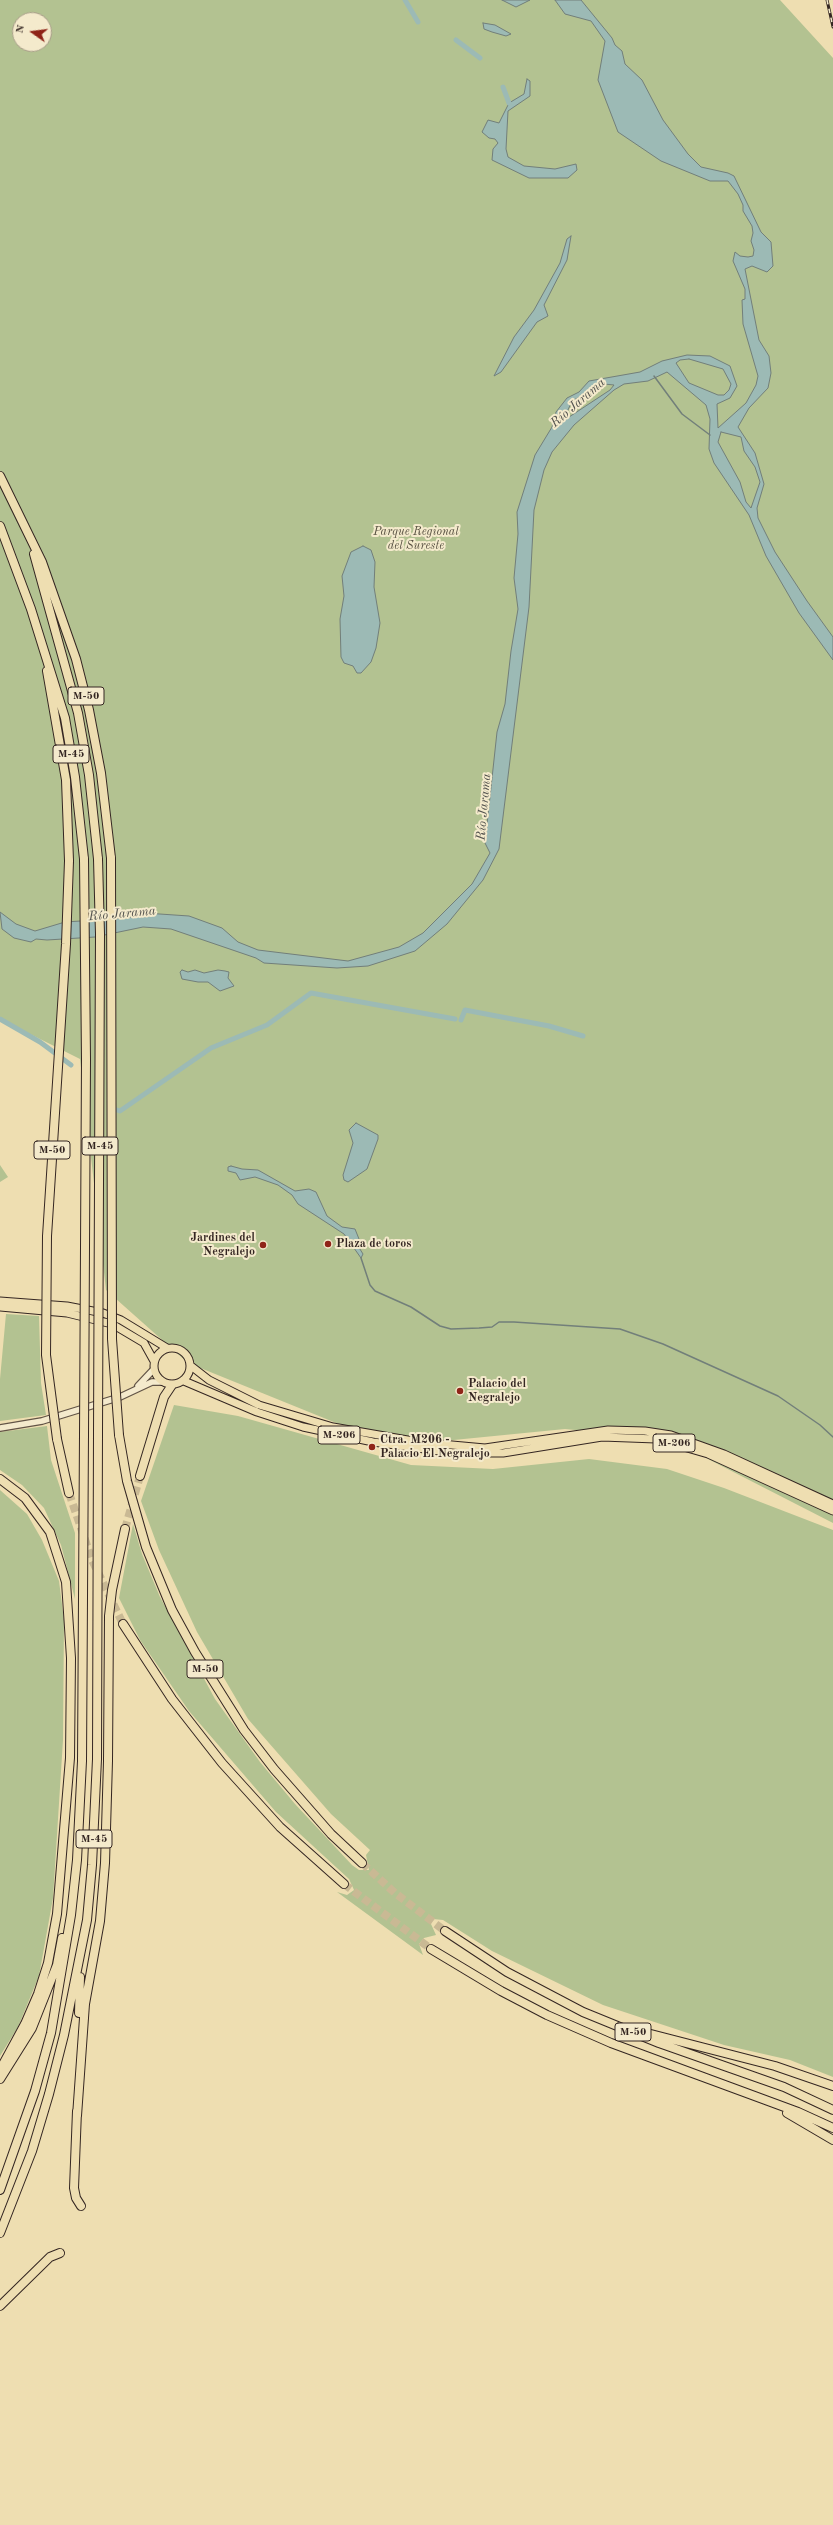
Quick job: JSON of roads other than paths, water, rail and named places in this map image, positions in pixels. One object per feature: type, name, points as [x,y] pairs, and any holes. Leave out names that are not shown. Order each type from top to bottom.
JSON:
[{"type":"highway","name":"M-50","points":[[0,476],[42,562],[56,600],[89,710],[102,773],[111,858],[112,1339],[119,1435],[127,1481],[146,1547],[172,1610],[195,1652],[244,1730],[274,1769],[331,1834],[362,1863]]},
{"type":"highway","name":"M-50","points":[[0,526],[31,609],[44,652],[66,780],[69,861],[66,944],[46,1250],[46,1355],[56,1439],[69,1493]]},
{"type":"highway","name":"M-45","points":[[0,2233],[32,2151],[49,2094],[79,1969],[87,1920],[95,1814],[100,927],[98,859],[89,775],[78,713],[31,542]]},
{"type":"highway","name":"M-45","points":[[0,2190],[35,2091],[51,2033],[71,1915],[77,1860],[82,1761],[86,1060],[84,859],[75,777],[65,718],[44,652]]},
{"type":"highway","points":[[140,1476],[164,1397],[172,1385]]},
{"type":"highway","points":[[0,1479],[25,1498],[50,1532],[66,1582],[71,1658],[70,1758],[63,1866],[57,1914],[48,1963],[38,1994],[0,2070]]},
{"type":"highway","points":[[77,2116],[85,2004],[100,1921],[105,1863],[108,1761],[109,1616],[112,1590],[125,1528]]},
{"type":"highway","points":[[123,1624],[172,1699],[222,1763],[280,1827],[344,1884]]},
{"type":"highway","points":[[0,2079],[32,2028],[57,1965],[64,1929],[71,1915]]},
{"type":"highway","name":"M-50","points":[[445,1931],[508,1972],[583,2012],[659,2043],[784,2086],[833,2110]]},
{"type":"highway","name":"M-50","points":[[431,1949],[501,1991],[547,2015],[647,2058],[768,2101],[833,2128]]},
{"type":"highway","points":[[79,1969],[81,1984],[74,2188],[76,2198],[81,2206]]},
{"type":"highway","points":[[583,2012],[679,2043],[775,2066],[833,2086]]},
{"type":"highway","points":[[768,2101],[833,2140]]},
{"type":"highway","points":[[0,2306],[50,2257],[60,2253]]},
{"type":"main road","name":"M-206","points":[[0,1301],[67,1306],[102,1313],[121,1320],[167,1348],[177,1348],[184,1352],[189,1358],[191,1366],[209,1380],[259,1405],[334,1428],[454,1447],[485,1448],[608,1430],[645,1431],[671,1436],[724,1454],[833,1504]]},
{"type":"main road","points":[[0,1307],[67,1313],[112,1324],[144,1343],[154,1365],[157,1376],[163,1382],[172,1385],[184,1381],[191,1366]]},
{"type":"main road","points":[[154,1365],[160,1352],[167,1348]]},
{"type":"main road","name":"M-206","points":[[184,1381],[257,1412],[304,1427],[373,1442],[454,1453],[503,1453],[602,1437],[656,1439],[708,1454],[833,1511]]},
{"type":"street","points":[[137,1388],[154,1365]]},
{"type":"street","points":[[0,1428],[42,1421],[120,1397],[152,1382],[163,1382]]},
{"type":"water","points":[[502,0],[530,0],[516,7]]},
{"type":"water","points":[[555,0],[581,0],[612,38],[615,45],[622,51],[625,64],[642,80],[663,120],[688,154],[701,167],[728,173],[734,176],[761,232],[771,242],[773,266],[767,272],[752,266],[745,269],[759,340],[769,356],[771,373],[768,388],[749,408],[738,427],[755,453],[764,484],[757,508],[758,518],[775,552],[833,637],[833,660],[799,613],[766,556],[749,515],[714,463],[709,449],[710,419],[706,405],[667,372],[648,381],[624,384],[614,390],[574,425],[552,452],[544,470],[534,510],[529,607],[499,849],[483,880],[447,924],[415,951],[368,966],[337,968],[264,963],[256,958],[171,929],[143,927],[95,937],[47,940],[36,939],[31,942],[14,938],[2,929],[0,912],[16,924],[35,931],[65,922],[127,918],[145,913],[189,916],[222,928],[238,942],[258,950],[348,961],[399,947],[423,933],[472,884],[490,853],[485,843],[497,732],[505,704],[511,651],[518,609],[514,578],[518,534],[517,512],[535,455],[552,427],[556,412],[567,398],[579,392],[589,381],[640,372],[662,361],[687,355],[710,356],[730,366],[737,386],[730,398],[717,404],[718,428],[746,403],[756,385],[758,376],[743,324],[742,300],[745,299],[745,289],[733,261],[735,252],[740,256],[748,257],[753,256],[754,250],[751,241],[753,233],[752,226],[743,211],[743,205],[738,194],[728,181],[710,181],[661,161],[618,132],[598,80],[605,41],[591,21],[565,14]],"holes":[[[689,359],[723,369],[731,384],[729,390],[724,395],[718,395],[689,383],[676,363],[680,360]],[[604,384],[614,385],[610,390],[563,421],[572,401]],[[721,432],[741,437],[744,451],[755,467],[760,482],[751,508],[746,502],[740,482],[718,442]]]},
{"type":"water","points":[[483,23],[495,25],[511,34],[506,36],[484,29]]},
{"type":"water","points":[[527,79],[530,81],[530,96],[508,111],[506,149],[508,157],[524,166],[555,169],[576,164],[577,170],[568,178],[529,178],[492,160],[493,149],[498,143],[495,139],[489,138],[482,132],[488,120],[499,123],[509,103],[524,94]]},
{"type":"water","points":[[571,236],[567,260],[544,305],[548,316],[537,322],[501,372],[494,376],[514,337],[534,310],[560,263],[567,239]]},
{"type":"water","points":[[363,546],[371,550],[375,562],[374,587],[380,623],[376,648],[371,662],[361,673],[357,673],[353,666],[344,663],[341,657],[340,619],[344,596],[342,576],[351,552]]},
{"type":"water","points":[[182,970],[188,972],[195,970],[204,973],[218,970],[229,972],[228,978],[234,986],[220,991],[208,982],[182,979],[180,972]]},
{"type":"water","points":[[356,1123],[378,1135],[378,1139],[367,1169],[348,1182],[344,1180],[343,1175],[353,1143],[349,1130]]},
{"type":"water","points":[[231,1166],[242,1169],[258,1170],[295,1191],[309,1189],[316,1192],[327,1216],[342,1227],[355,1229],[359,1239],[358,1246],[363,1254],[361,1258],[344,1234],[298,1204],[292,1195],[278,1185],[255,1177],[240,1180],[236,1173],[228,1171],[228,1167]]},
{"type":"waterway","points":[[405,0],[418,22]]},
{"type":"waterway","points":[[456,40],[480,58]]},
{"type":"waterway","points":[[503,87],[509,103]]},
{"type":"waterway","name":"Río Jarama","points":[[654,376],[682,414],[710,435]]},
{"type":"waterway","points":[[117,1110],[120,1111],[211,1048],[267,1025],[311,993],[455,1019]]},
{"type":"waterway","points":[[461,1020],[465,1010],[549,1026],[583,1036]]},
{"type":"waterway","points":[[0,1019],[40,1042],[71,1065]]},
{"type":"waterway","points":[[361,1258],[370,1285],[375,1291],[411,1307],[440,1326],[451,1329],[479,1328],[492,1327],[499,1322],[514,1322],[620,1329],[663,1344],[778,1396],[820,1425],[833,1437]]},
{"type":"tunnel","points":[[125,1529],[140,1476]]},
{"type":"tunnel","points":[[69,1493],[92,1560],[123,1624]]},
{"type":"tunnel","points":[[362,1863],[395,1893],[445,1931]]},
{"type":"tunnel","points":[[344,1884],[431,1949]]},
{"type":"railway","points":[[827,0],[833,27]]},
{"type":"place","name":"Plaza de toros","points":[[328,1244]]},
{"type":"place","name":"Jardines del Negralejo","points":[[263,1245]]},
{"type":"place","name":"Palacio del Negralejo","points":[[460,1391]]},
{"type":"place","name":"Ctra. M206 - Palacio El Negralejo","points":[[372,1447]]},
{"type":"park label","name":"Parque Regional del Sureste","points":[[416,539]]}]
